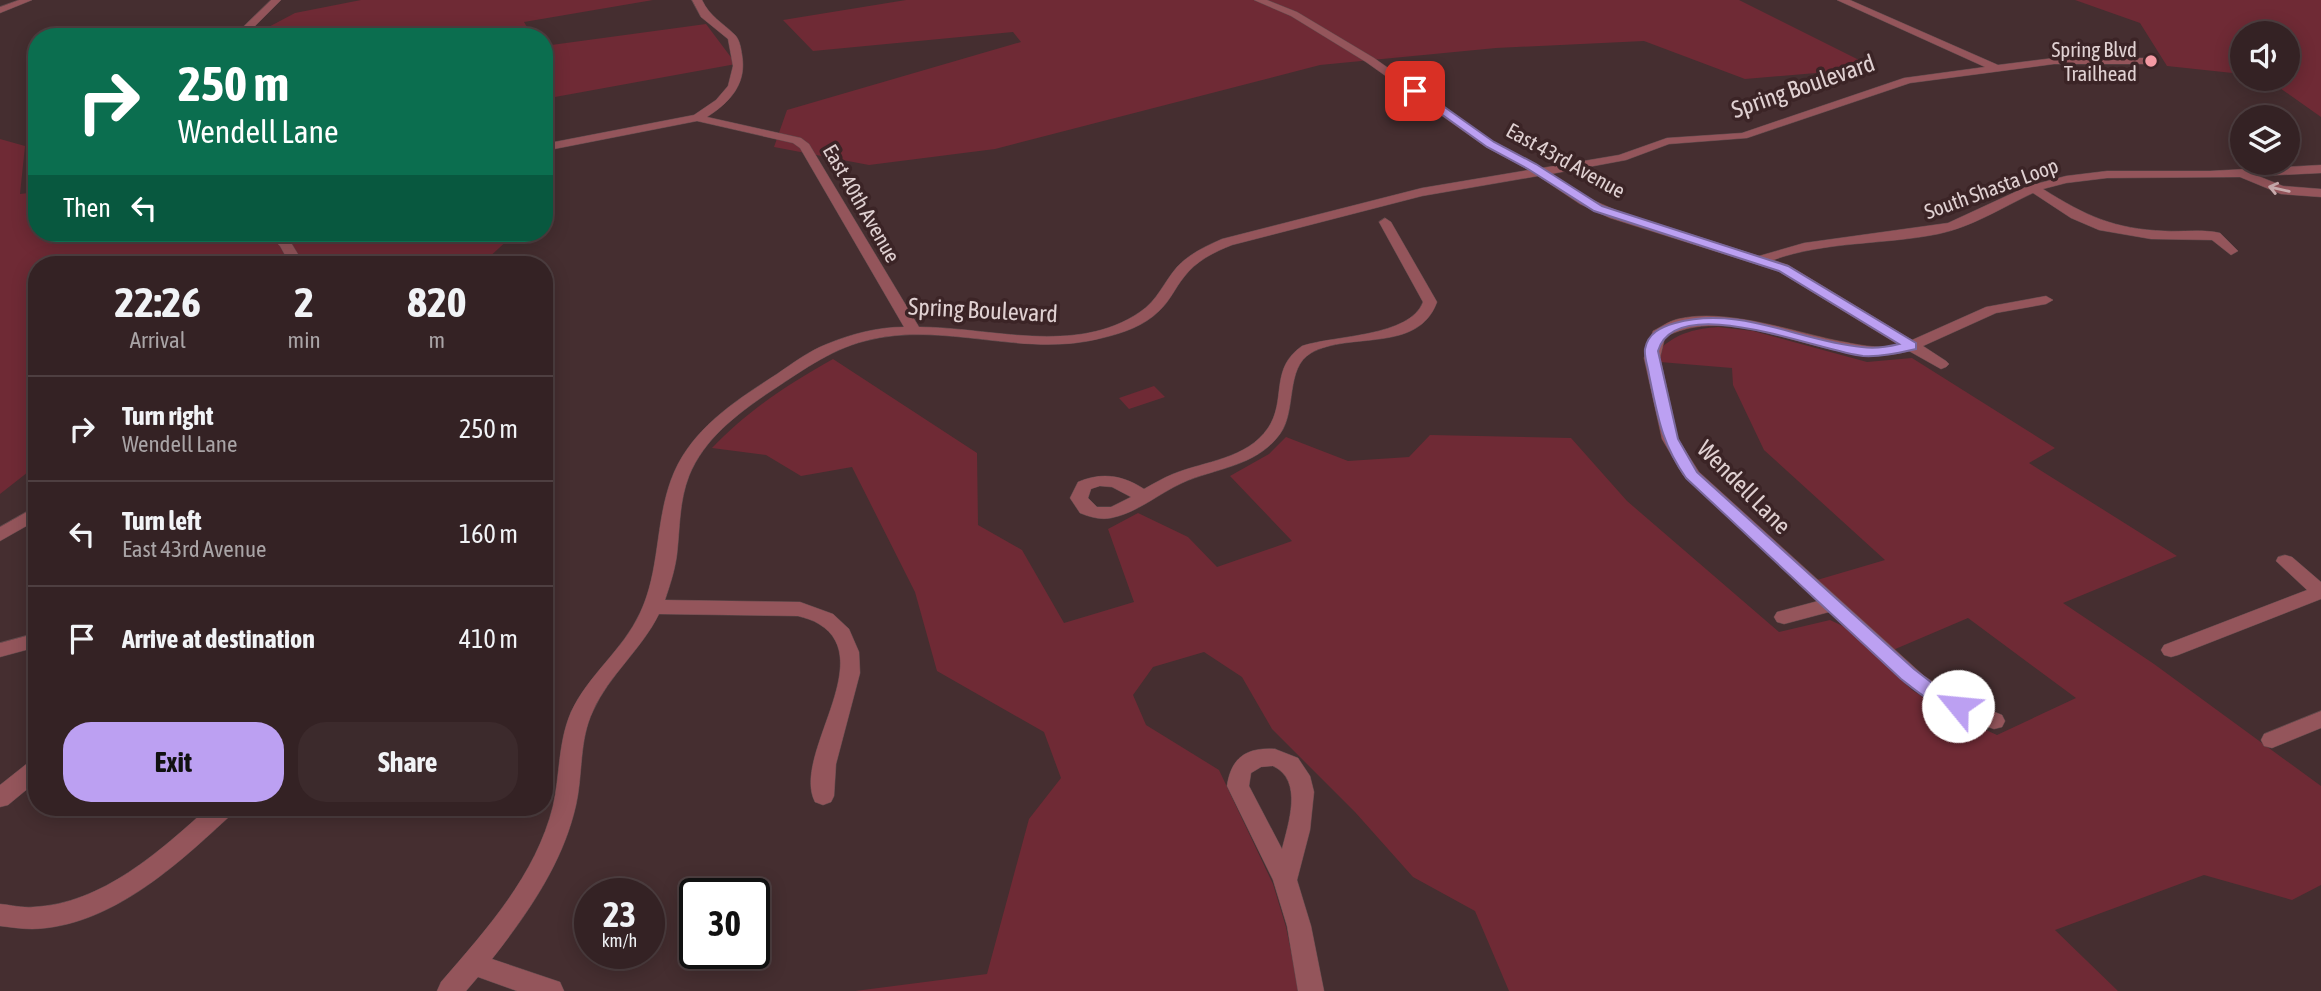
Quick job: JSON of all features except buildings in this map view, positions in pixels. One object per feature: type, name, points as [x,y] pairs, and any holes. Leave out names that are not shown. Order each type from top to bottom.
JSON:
[{"type":"street","points":[[0,10],[27,0]]},
{"type":"street","points":[[247,28],[276,0]]},
{"type":"street","points":[[697,0],[704,16],[733,38],[739,69],[733,92],[710,116]]},
{"type":"street","name":"East 43rd Avenue","points":[[1259,0],[1304,20],[1373,62],[1490,145],[1598,208],[1761,260],[1797,275],[1941,364]]},
{"type":"street","points":[[1842,0],[1997,69]]},
{"type":"street","name":"Spring Boulevard","points":[[450,991],[515,912],[537,876],[564,807],[571,742],[583,707],[635,639],[652,607],[666,559],[674,496],[688,458],[717,422],[833,346],[860,338],[913,330],[1043,341],[1067,340],[1116,330],[1152,310],[1181,271],[1210,249],[1353,208],[1422,192],[1622,158],[1667,141],[1743,136],[1901,81],[2063,60],[2151,61]]},
{"type":"street","name":"East 40th Avenue","points":[[553,146],[710,116],[797,140],[806,146],[913,330]]},
{"type":"street","name":"South Shasta Loop","points":[[2300,171],[2319,170]]},
{"type":"street","name":"South Shasta Loop","points":[[1761,260],[1802,246],[1942,229],[1977,218],[2034,189],[2064,180],[2112,175],[2230,173]]},
{"type":"street","points":[[2246,175],[2281,190],[2321,193]]},
{"type":"street","points":[[2034,189],[2100,226],[2162,234],[2215,236],[2231,251]]},
{"type":"street","points":[[1353,208],[1374,222],[1385,222],[1390,218],[1370,204]]},
{"type":"street","points":[[1143,498],[1178,478],[1232,462],[1256,450],[1275,432],[1282,417],[1291,365],[1296,356],[1306,349],[1398,330],[1423,319],[1430,311],[1430,302],[1385,222]]},
{"type":"street","name":"Wendell Lane","points":[[1994,721],[1947,701],[1925,688],[1709,493],[1681,460],[1666,422],[1652,358],[1653,341],[1673,327],[1720,320],[1748,323],[1860,351],[1884,352],[1911,346],[1993,310],[2046,300]]},
{"type":"street","points":[[1951,327],[1969,337]]},
{"type":"street","points":[[0,535],[28,518]]},
{"type":"street","points":[[2171,650],[2321,592],[2285,561]]},
{"type":"street","points":[[1784,617],[1832,604]]},
{"type":"street","points":[[652,607],[800,609],[819,615],[838,629],[850,651],[850,675],[825,763],[823,796]]},
{"type":"street","points":[[0,650],[28,642]]},
{"type":"street","points":[[2272,740],[2319,721]]},
{"type":"street","points":[[1285,880],[1303,797],[1303,781],[1288,762],[1273,757],[1257,759],[1240,770],[1237,776],[1238,786],[1285,880],[1299,926],[1311,991]]},
{"type":"street","points":[[0,798],[28,775]]},
{"type":"street","points":[[0,915],[18,919],[62,914],[112,895],[160,863],[215,816]]},
{"type":"street","points":[[473,964],[551,991]]},
{"type":"shaded area","points":[[361,0],[653,0],[524,22],[528,28],[267,28],[295,13]]},
{"type":"shaded area","points":[[906,0],[1739,0],[1875,68],[1745,79],[1644,41],[1496,48],[1320,65],[995,149],[869,165],[774,147],[787,110],[1021,42],[1013,32],[813,51],[783,20]]},
{"type":"shaded area","points":[[2075,0],[2321,0],[2321,117],[2284,91],[2300,91],[2300,21],[2230,21],[2230,73],[2167,66],[2140,23]]},
{"type":"shaded area","points":[[706,24],[736,64],[553,97],[553,45]]},
{"type":"shaded area","points":[[0,139],[25,146],[20,194],[28,193],[28,242],[505,242],[491,256],[28,256],[28,472],[0,494]]},
{"type":"shaded area","points":[[1718,327],[1753,331],[1867,362],[1912,358],[2055,448],[2029,463],[2177,556],[2063,603],[2154,664],[2321,786],[2321,885],[2292,900],[2204,875],[2055,930],[2118,991],[1509,991],[1475,911],[1413,877],[1355,812],[1272,729],[1242,677],[1204,652],[1153,667],[1133,695],[1146,725],[1219,770],[1273,884],[1286,927],[1299,991],[855,991],[987,974],[1029,819],[1061,778],[1044,732],[937,671],[915,592],[852,467],[801,476],[766,455],[712,448],[754,410],[833,359],[977,453],[978,525],[1022,550],[1064,623],[1134,602],[1108,529],[1138,513],[1188,537],[1217,567],[1292,541],[1230,476],[1269,454],[1286,437],[1348,461],[1409,457],[1430,435],[1571,438],[1627,501],[1779,632],[1830,620],[1845,627],[1912,690],[1946,712],[1997,735],[2076,698],[1968,618],[1893,650],[1817,580],[1885,560],[1764,450],[1733,385],[1732,368],[1660,362],[1662,347],[1675,338],[1695,330]]},
{"type":"shaded area","points":[[1154,386],[1165,397],[1129,409],[1119,398]]},
{"type":"place","name":"Spring Blvd Trailhead","points":[[2151,61]]},
{"type":"route","points":[[1415,91],[1490,145],[1532,167],[1584,201],[1615,215],[1783,268],[1911,346],[1884,352],[1860,351],[1748,323],[1720,320],[1668,329],[1655,338],[1651,351],[1671,439],[1677,455],[1692,475],[1908,674],[1925,688],[1958,706]]}]
